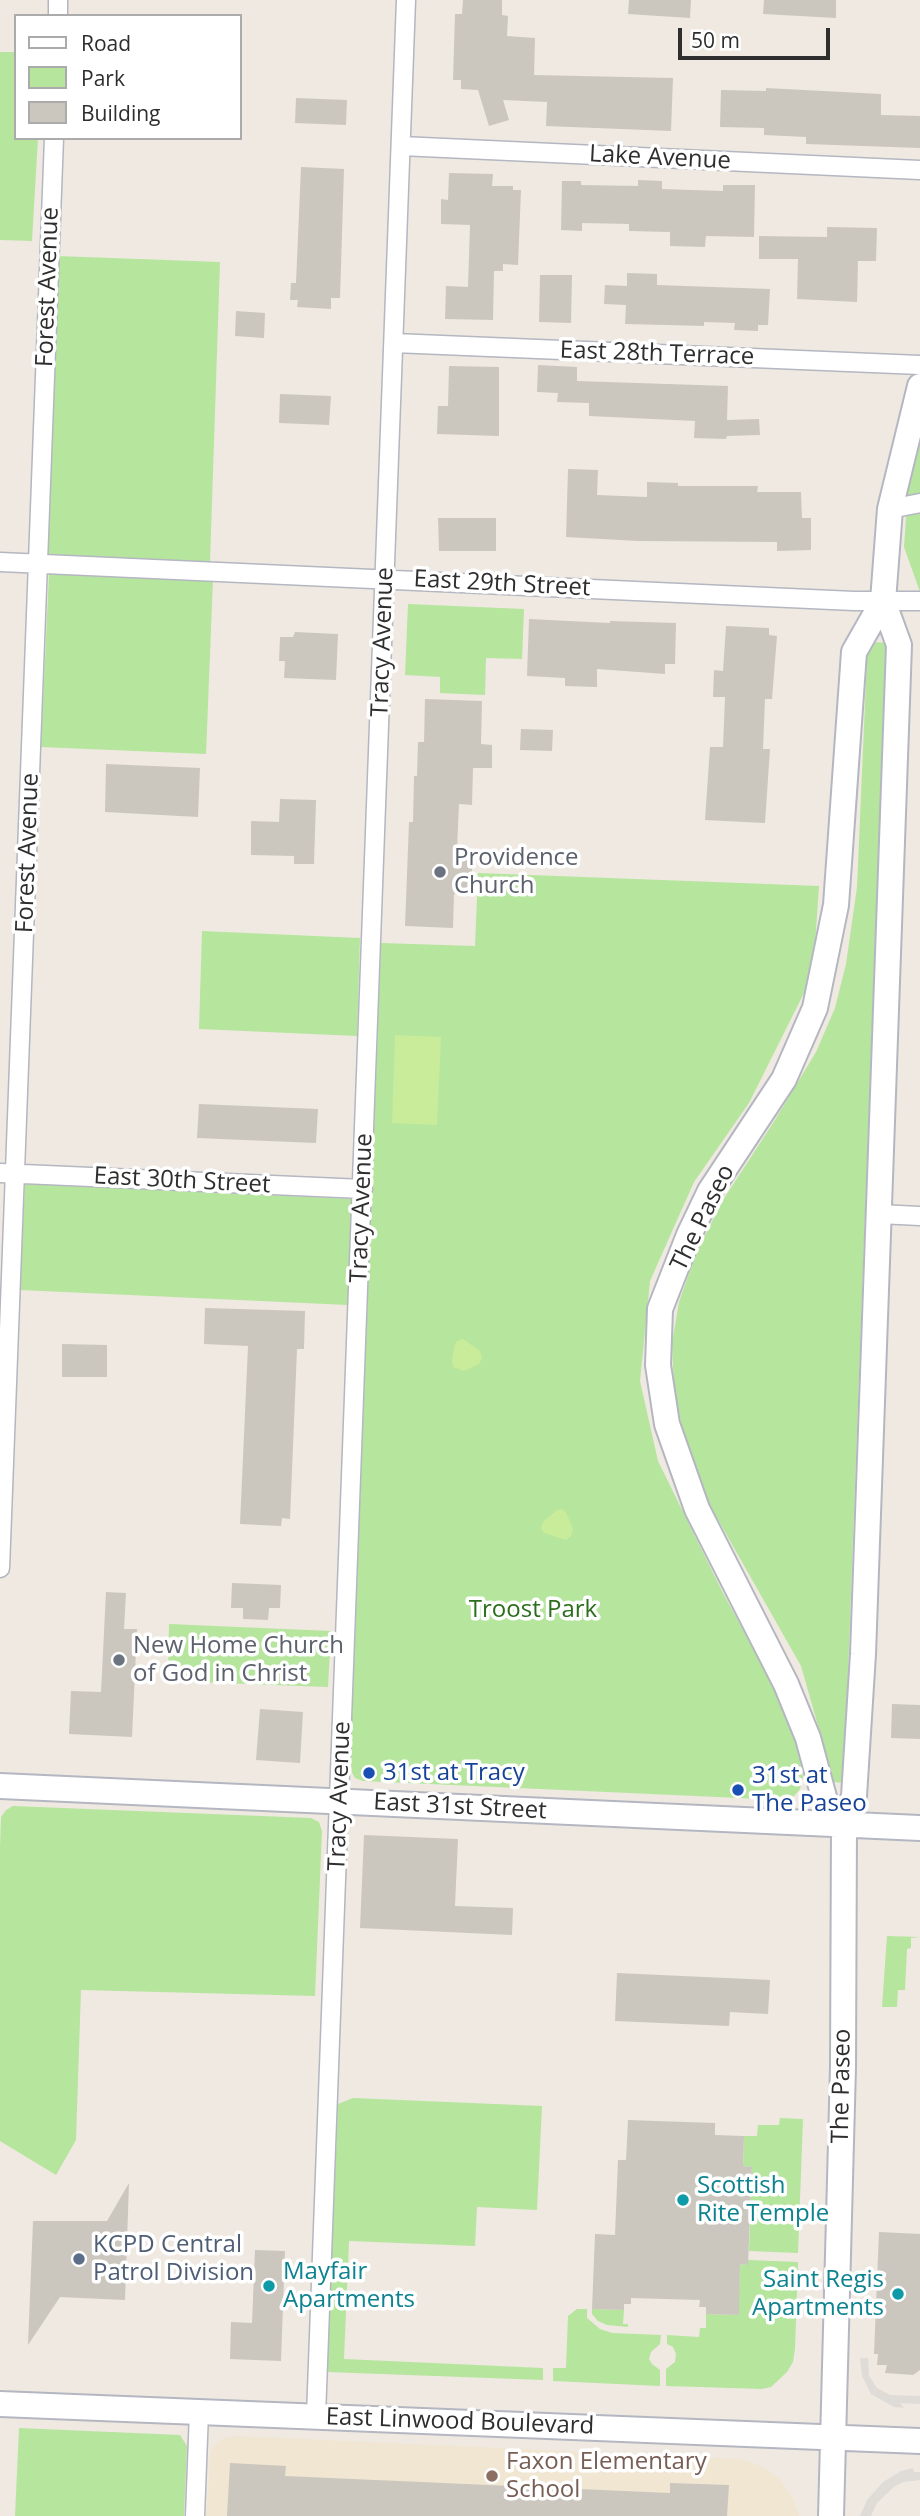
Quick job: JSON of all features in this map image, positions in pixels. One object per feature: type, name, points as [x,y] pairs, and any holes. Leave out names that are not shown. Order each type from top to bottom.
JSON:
[{"type":"main road","name":"The Paseo","points":[[831,2516],[843,2067],[844,1825],[854,1797],[863,1654],[899,645],[883,601],[890,509],[920,386]]},
{"type":"main road","name":"The Paseo","points":[[844,1825],[825,1801],[808,1738],[786,1684],[697,1509],[667,1423],[658,1365],[660,1309],[689,1235],[710,1191],[784,1079],[815,1008],[836,905],[854,652],[883,601]]},
{"type":"main road","name":"East 31st Street","points":[[0,1786],[920,1828]]},
{"type":"main road","name":"East Linwood Boulevard","points":[[0,2404],[920,2441]]},
{"type":"street","name":"Tracy Avenue","points":[[316,2416],[406,0]]},
{"type":"street","name":"Forest Avenue","points":[[0,1568],[8,1174],[39,564],[54,140]]},
{"type":"street","name":"Lake Avenue","points":[[401,146],[920,170]]},
{"type":"street","name":"East 28th Terrace","points":[[394,342],[920,365]]},
{"type":"street","points":[[890,509],[920,503]]},
{"type":"street","name":"East 29th Street","points":[[0,562],[920,601]]},
{"type":"street","name":"East 30th Street","points":[[8,1174],[363,1189]]},
{"type":"street","points":[[879,1214],[920,1216]]},
{"type":"street","points":[[195,2516],[198,2412]]},
{"type":"shaded area","points":[[860,2358],[868,2358],[869,2376],[877,2388],[890,2395],[920,2396],[920,2404],[900,2403],[904,2408],[894,2407],[871,2394],[862,2376]]},
{"type":"shaded area","name":"Faxon Elementary School","points":[[235,2436],[739,2459],[763,2467],[780,2479],[792,2497],[799,2516],[206,2516],[211,2449],[221,2439]]},
{"type":"shaded area","points":[[913,2468],[914,2472],[920,2472],[920,2480],[895,2486],[877,2503],[871,2516],[860,2516],[867,2500],[883,2482],[901,2471]]},
{"type":"green space","points":[[0,52],[14,52],[14,140],[38,140],[32,241],[0,240]]},
{"type":"green space","points":[[57,256],[220,262],[210,562],[47,554]]},
{"type":"green space","points":[[920,441],[920,592],[904,547],[908,489]]},
{"type":"green space","points":[[49,573],[213,579],[206,754],[41,747]]},
{"type":"green space","points":[[408,604],[524,609],[522,659],[486,658],[485,695],[440,693],[440,677],[405,675]]},
{"type":"green space","points":[[877,642],[886,643],[888,651],[844,1783],[834,1782],[801,1666],[704,1495],[686,1447],[674,1388],[672,1343],[679,1302],[697,1251],[723,1200],[816,1052],[835,1008],[846,964],[857,887],[867,658],[870,646]]},
{"type":"green space","name":"Troost Park","points":[[478,873],[819,886],[814,961],[809,983],[749,1103],[694,1182],[650,1281],[640,1381],[658,1461],[722,1591],[793,1722],[803,1777],[800,1789],[794,1796],[784,1800],[363,1781],[355,1778],[350,1769],[381,943],[475,946]]},
{"type":"green space","points":[[202,931],[360,938],[357,1036],[199,1029]]},
{"type":"green space","points":[[395,1035],[441,1037],[437,1125],[392,1123]]},
{"type":"green space","points":[[25,1184],[353,1199],[348,1305],[20,1290]]},
{"type":"green space","points":[[463,1339],[480,1351],[482,1358],[479,1364],[464,1371],[453,1367],[452,1361],[457,1341]]},
{"type":"green space","points":[[562,1509],[573,1529],[566,1540],[544,1533],[541,1528],[543,1522]]},
{"type":"green space","points":[[169,1624],[331,1631],[328,1687],[168,1681]]},
{"type":"green space","points":[[13,1806],[311,1818],[319,1822],[322,1831],[315,1996],[81,1990],[76,2140],[56,2175],[0,2141],[1,1817]]},
{"type":"green space","points":[[887,1936],[920,1937],[911,1938],[911,1948],[907,1949],[905,1990],[898,1990],[897,2007],[882,2007]]},
{"type":"green space","points":[[353,2098],[542,2106],[537,2210],[477,2207],[475,2246],[349,2241],[344,2359],[543,2368],[543,2380],[327,2372],[338,2104]]},
{"type":"green space","points":[[780,2118],[803,2119],[798,2253],[749,2251],[752,2167],[743,2166],[744,2136],[757,2136],[758,2125],[779,2125]]},
{"type":"green space","points":[[748,2260],[798,2262],[795,2349],[793,2362],[787,2372],[771,2387],[762,2389],[666,2386],[666,2369],[675,2362],[676,2354],[673,2347],[667,2344],[667,2335],[699,2337],[700,2328],[706,2328],[706,2314],[738,2315],[740,2264],[748,2265]]},
{"type":"green space","points":[[577,2309],[587,2309],[587,2318],[600,2329],[612,2333],[661,2335],[660,2344],[651,2352],[649,2359],[660,2370],[660,2386],[553,2381],[553,2368],[566,2368],[568,2316]]},
{"type":"green space","points":[[592,2309],[624,2310],[623,2324],[628,2324],[628,2327],[607,2325],[598,2321],[592,2314]]},
{"type":"green space","points":[[19,2428],[180,2435],[187,2446],[184,2516],[15,2516]]},
{"type":"building","points":[[463,0],[502,0],[502,15],[508,16],[507,36],[535,38],[534,75],[673,78],[671,131],[546,126],[547,102],[503,100],[509,120],[489,126],[478,90],[461,89],[461,80],[453,80],[455,14],[462,14]]},
{"type":"building","points":[[629,0],[691,0],[690,18],[628,14]]},
{"type":"building","points":[[764,0],[836,0],[836,18],[763,14]]},
{"type":"building","points":[[766,88],[881,94],[881,115],[920,116],[920,148],[806,144],[806,137],[764,135],[764,128],[720,127],[721,90],[766,91]]},
{"type":"building","points":[[296,98],[347,100],[346,125],[295,123]]},
{"type":"building","points":[[301,167],[344,169],[340,298],[331,298],[331,309],[297,307],[298,300],[290,300],[291,283],[296,283]]},
{"type":"building","points":[[449,173],[493,174],[492,186],[513,186],[513,190],[521,190],[518,265],[503,264],[503,271],[494,271],[493,320],[445,319],[446,286],[468,287],[470,225],[441,224],[441,199],[448,200]]},
{"type":"building","points":[[638,180],[662,181],[662,189],[723,191],[723,185],[755,185],[754,237],[706,236],[705,247],[670,246],[670,232],[629,231],[629,224],[582,223],[582,231],[561,230],[562,181],[581,181],[581,185],[638,186]]},
{"type":"building","points":[[827,227],[877,228],[876,261],[858,261],[857,302],[797,299],[798,259],[759,259],[759,236],[827,237]]},
{"type":"building","points":[[627,273],[657,274],[657,285],[770,289],[768,325],[758,325],[758,331],[734,330],[735,323],[704,322],[704,326],[625,324],[626,305],[604,304],[605,285],[627,286]]},
{"type":"building","points":[[540,275],[572,275],[571,323],[539,322]]},
{"type":"building","points":[[236,311],[265,313],[264,338],[235,336]]},
{"type":"building","points":[[538,365],[577,367],[577,381],[728,386],[727,420],[759,419],[760,435],[727,436],[726,439],[694,438],[695,421],[589,416],[589,403],[557,402],[558,393],[537,392]]},
{"type":"building","points":[[449,366],[499,367],[499,436],[437,434],[438,406],[448,406]]},
{"type":"building","points":[[280,394],[331,396],[329,425],[279,423]]},
{"type":"building","points":[[568,469],[598,470],[597,495],[647,497],[647,482],[678,483],[678,486],[758,486],[757,492],[801,492],[802,518],[811,518],[811,550],[777,551],[777,542],[638,541],[566,537]]},
{"type":"building","points":[[438,518],[496,518],[496,551],[439,551]]},
{"type":"building","points":[[529,619],[676,623],[675,664],[665,664],[665,674],[597,669],[597,687],[565,686],[565,678],[527,676]]},
{"type":"building","points":[[726,626],[769,628],[769,635],[777,636],[772,699],[765,699],[763,749],[770,749],[765,823],[705,820],[710,747],[723,747],[725,697],[713,697],[714,670],[723,671]]},
{"type":"building","points":[[295,632],[338,634],[336,680],[284,678],[285,661],[279,661],[280,637],[293,637]]},
{"type":"building","points":[[425,699],[482,701],[481,744],[492,745],[492,768],[473,768],[472,805],[459,804],[457,849],[473,850],[471,895],[454,894],[453,928],[405,926],[409,822],[413,822],[418,742],[424,742]]},
{"type":"building","points":[[521,729],[553,730],[552,751],[520,750]]},
{"type":"building","points":[[106,764],[200,768],[198,817],[105,812]]},
{"type":"building","points":[[280,799],[316,800],[314,864],[294,864],[294,856],[251,855],[251,821],[279,822]]},
{"type":"building","points":[[199,1104],[318,1109],[316,1143],[197,1138]]},
{"type":"building","points":[[205,1308],[305,1311],[304,1349],[297,1349],[290,1519],[282,1518],[281,1526],[240,1524],[248,1346],[204,1344]]},
{"type":"building","points":[[62,1344],[107,1345],[107,1377],[62,1377]]},
{"type":"building","points":[[232,1583],[281,1585],[280,1608],[269,1608],[268,1620],[243,1619],[243,1608],[231,1608]]},
{"type":"building","name":"New Home Church of God in Christ","points":[[106,1592],[126,1593],[124,1629],[137,1629],[132,1737],[69,1734],[71,1691],[101,1692]]},
{"type":"building","points":[[892,1704],[920,1705],[920,1739],[891,1738]]},
{"type":"building","points":[[260,1709],[303,1712],[300,1763],[256,1760]]},
{"type":"building","points":[[364,1835],[458,1839],[455,1906],[513,1908],[512,1935],[360,1928]]},
{"type":"building","points":[[617,1973],[770,1980],[768,2014],[730,2012],[729,2026],[615,2021]]},
{"type":"building","name":"Scottish Rite Temple","points":[[628,2120],[715,2123],[715,2135],[744,2136],[743,2166],[752,2167],[748,2265],[740,2264],[739,2315],[706,2314],[706,2307],[699,2307],[700,2300],[631,2298],[631,2304],[624,2304],[624,2310],[592,2309],[595,2234],[615,2235],[618,2160],[626,2160]]},
{"type":"building","name":"KCPD Central Patrol Division","points":[[129,2183],[125,2300],[60,2297],[28,2345],[33,2221],[107,2221]]},
{"type":"building","name":"Saint Regis Apartments","points":[[879,2232],[920,2234],[920,2370],[913,2375],[885,2373],[887,2365],[877,2365],[878,2354],[874,2354]]},
{"type":"building","name":"Mayfair Apartments","points":[[255,2250],[285,2251],[281,2361],[230,2359],[231,2322],[252,2323]]},
{"type":"building","points":[[230,2463],[286,2466],[285,2476],[670,2493],[670,2483],[729,2485],[727,2516],[227,2516]]},
{"type":"place","name":"Providence Church","points":[[440,872]]},
{"type":"place","name":"New Home Church of God in Christ","points":[[119,1660]]},
{"type":"place","name":"31st at Tracy","points":[[369,1773]]},
{"type":"place","name":"31st at The Paseo","points":[[738,1790]]},
{"type":"place","name":"Scottish Rite Temple","points":[[683,2200]]},
{"type":"place","name":"KCPD Central Patrol Division","points":[[79,2259]]},
{"type":"place","name":"Mayfair Apartments","points":[[269,2286]]},
{"type":"place","name":"Saint Regis Apartments","points":[[898,2294]]},
{"type":"place","name":"Faxon Elementary School","points":[[492,2476]]}]
